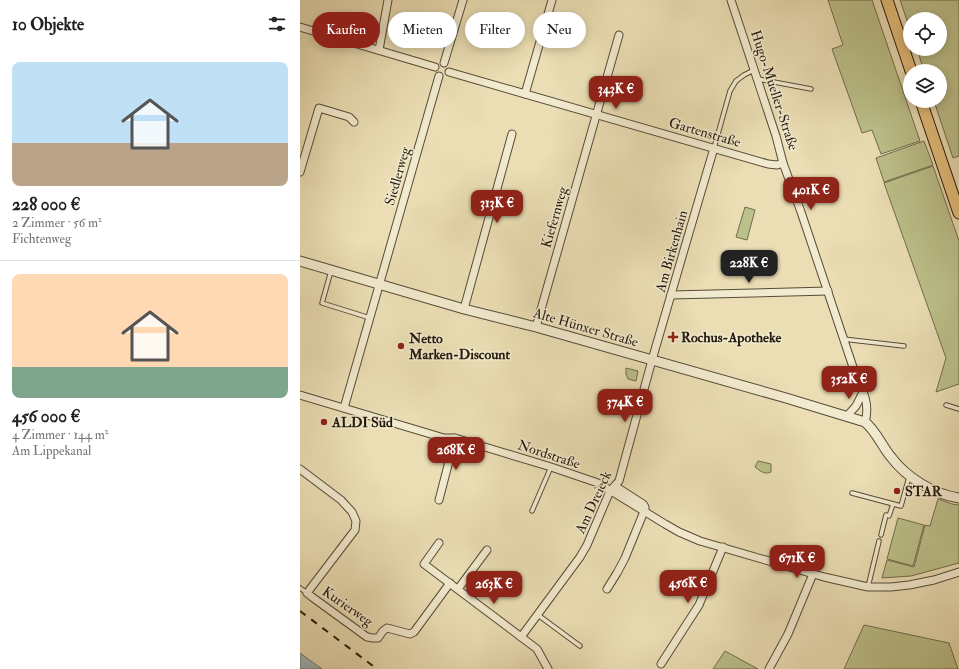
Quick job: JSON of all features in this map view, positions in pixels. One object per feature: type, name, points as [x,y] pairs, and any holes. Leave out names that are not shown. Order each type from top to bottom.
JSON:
[{"type":"main road","points":[[887,0],[909,64]]},
{"type":"main road","points":[[923,108],[959,213]]},
{"type":"street","points":[[379,50],[388,0]]},
{"type":"street","points":[[444,63],[463,0]]},
{"type":"street","points":[[525,94],[552,0]]},
{"type":"street","name":"Hugo-Mueller-Straße","points":[[731,0],[776,136],[783,163],[867,404],[867,416],[865,422]]},
{"type":"street","points":[[300,27],[435,67]]},
{"type":"street","points":[[596,114],[619,35]]},
{"type":"street","points":[[444,63],[449,68],[449,72],[443,77],[439,76],[436,74],[435,67],[437,64],[444,63]]},
{"type":"street","name":"Gartenstraße","points":[[449,72],[768,164],[777,165],[783,163]]},
{"type":"street","name":"Siedlerweg","points":[[380,284],[439,76]]},
{"type":"street","points":[[300,172],[319,108],[349,117],[354,122]]},
{"type":"street","name":"Kiefernweg","points":[[536,327],[596,114]]},
{"type":"street","points":[[464,308],[512,134]]},
{"type":"street","name":"Am Birkenhain","points":[[652,360],[714,148]]},
{"type":"street","name":"Alte Hünxer Straße","points":[[300,261],[796,401],[865,422]]},
{"type":"street","points":[[344,408],[380,284]]},
{"type":"street","points":[[671,295],[828,291]]},
{"type":"street","name":"Am Dreieck","points":[[521,637],[580,557],[613,489],[619,481],[652,360]]},
{"type":"street","points":[[847,416],[856,406],[863,392]]},
{"type":"street","points":[[300,395],[444,438],[455,438],[439,500]]},
{"type":"street","points":[[865,422],[873,430],[891,458],[910,476],[936,492],[959,498]]},
{"type":"street","name":"Nordstraße","points":[[455,438],[613,489],[644,512],[679,532],[700,541],[824,577],[868,586],[890,587],[934,580],[959,572]]},
{"type":"street","name":"Kurierweg","points":[[300,469],[348,507],[356,522],[355,530],[307,593],[367,636],[378,638],[387,628],[410,634],[415,631],[450,583]]},
{"type":"street","points":[[607,589],[625,558],[644,512]]},
{"type":"street","points":[[439,543],[424,564],[537,649],[548,669]]},
{"type":"street","points":[[661,664],[699,605],[723,548]]},
{"type":"street","points":[[458,589],[487,550]]},
{"type":"street","points":[[769,669],[788,634],[813,574]]},
{"type":"lane","points":[[714,148],[730,91],[736,81],[754,70]]},
{"type":"lane","points":[[757,79],[811,89]]},
{"type":"lane","points":[[331,270],[322,303],[370,318]]},
{"type":"lane","points":[[844,339],[904,346]]},
{"type":"lane","points":[[946,405],[959,409]]},
{"type":"lane","points":[[532,511],[551,468]]},
{"type":"lane","points":[[852,493],[901,506],[910,476]]},
{"type":"lane","points":[[881,535],[886,515],[890,516],[893,504]]},
{"type":"lane","points":[[868,586],[879,541]]},
{"type":"lane","points":[[300,588],[307,593]]},
{"type":"lane","points":[[538,615],[580,646]]},
{"type":"green space","points":[[828,0],[872,0],[903,91],[903,108],[909,108],[920,141],[881,154],[872,130],[862,133],[832,49],[843,45]]},
{"type":"green space","points":[[900,0],[959,0],[959,156],[953,158],[936,108],[947,108],[947,64],[922,64],[919,56],[947,56],[947,12],[904,12]]},
{"type":"green space","points":[[924,141],[933,165],[884,182],[876,158]]},
{"type":"green space","points":[[933,166],[959,241],[959,384],[936,392],[946,358],[884,183]]},
{"type":"green space","points":[[745,207],[755,210],[747,240],[736,237]]},
{"type":"green space","points":[[626,368],[638,371],[636,381],[628,379]]},
{"type":"green space","points":[[758,461],[771,464],[771,472],[765,473],[755,467]]},
{"type":"green space","points":[[938,499],[959,505],[959,563],[911,576],[882,578],[887,560],[914,567],[925,525],[930,526]]},
{"type":"green space","points":[[898,518],[924,525],[913,566],[887,559]]},
{"type":"green space","points":[[864,625],[949,643],[958,669],[844,669]]},
{"type":"green space","points":[[725,651],[758,669],[713,669]]},
{"type":"water","points":[[300,653],[322,669],[300,669]]},
{"type":"railway","points":[[300,611],[377,669]]},
{"type":"place","name":"Rochus-Apotheke","points":[[673,337]]},
{"type":"place","name":"Netto Marken-Discount","points":[[401,346]]},
{"type":"place","name":"ALDI Süd","points":[[324,422]]},
{"type":"place","name":"STAR","points":[[897,491]]}]
